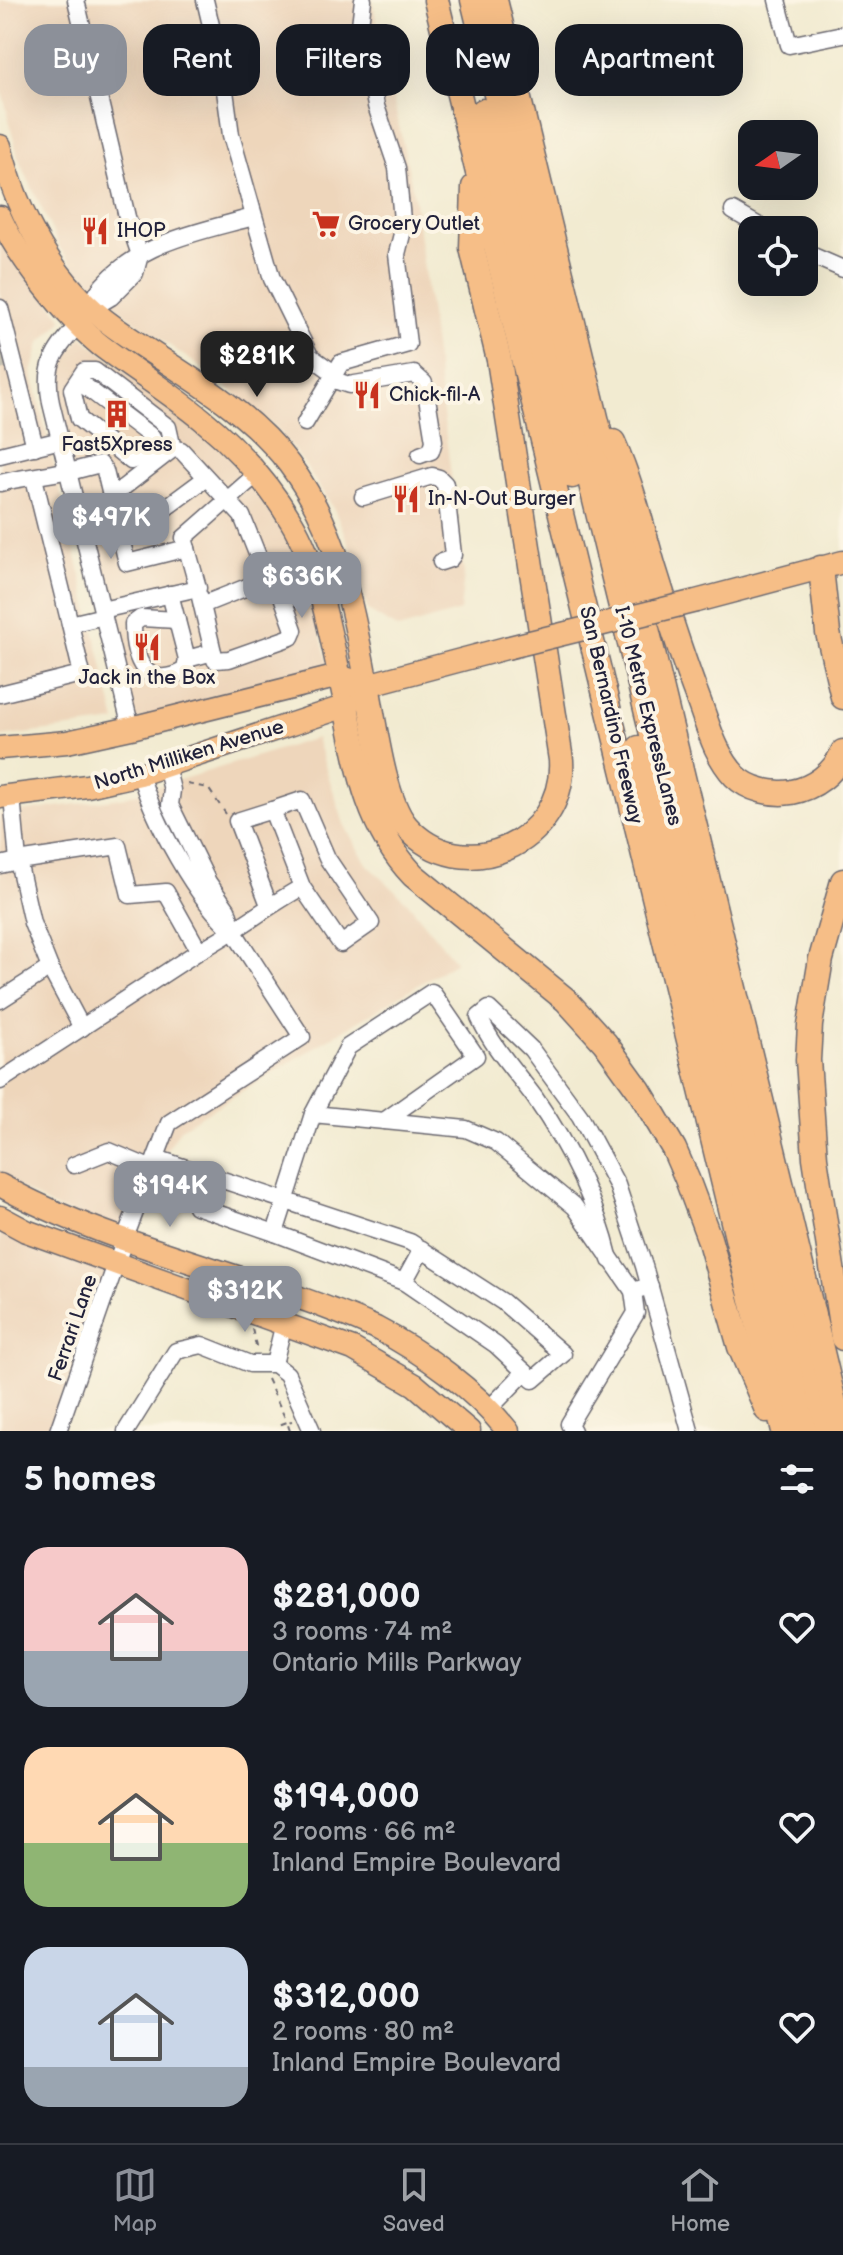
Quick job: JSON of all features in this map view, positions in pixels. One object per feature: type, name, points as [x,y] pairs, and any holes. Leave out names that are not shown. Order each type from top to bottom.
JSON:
[{"type":"highway","name":"San Bernardino Freeway","points":[[436,0],[784,1431]]},
{"type":"highway","name":"I-10 Metro ExpressLanes","points":[[456,0],[804,1431]]},
{"type":"highway","name":"I-10 Metro ExpressLanes","points":[[473,0],[822,1431]]},
{"type":"highway","points":[[495,0],[841,1431]]},
{"type":"highway","points":[[367,685],[394,806],[417,836],[450,853],[482,855],[519,843],[541,823],[557,795],[561,760],[499,360],[472,248],[475,160]]},
{"type":"highway","points":[[589,391],[630,480],[688,671],[717,750],[727,766],[746,784],[764,791],[783,793],[816,783],[834,768],[843,752]]},
{"type":"highway","points":[[832,565],[843,621]]},
{"type":"highway","points":[[832,565],[828,633],[843,697]]},
{"type":"highway","points":[[346,706],[372,812],[392,851],[413,875],[540,977],[573,1008],[621,1063],[655,1114],[693,1194],[740,1347],[776,1431]]},
{"type":"highway","points":[[843,881],[818,974],[808,1060],[815,1158],[843,1338]]},
{"type":"main road","points":[[0,146],[9,179],[29,225],[59,271],[99,344],[205,421],[257,474],[291,521],[307,552],[346,706]]},
{"type":"main road","points":[[0,193],[7,205],[29,225]]},
{"type":"main road","points":[[0,217],[33,270],[85,316],[234,409],[289,464],[330,535],[351,600],[367,685]]},
{"type":"main road","points":[[176,399],[191,400],[204,407],[246,445],[261,453],[278,451]]},
{"type":"main road","points":[[257,474],[266,470],[274,473],[303,515],[330,535]]},
{"type":"main road","points":[[339,676],[367,685],[832,565]]},
{"type":"main road","name":"North Milliken Avenue","points":[[0,748],[67,742],[339,676]]},
{"type":"main road","name":"North Milliken Avenue","points":[[6,797],[87,786],[166,766],[346,706],[367,685]]},
{"type":"main road","points":[[0,1185],[33,1203],[125,1238],[376,1328],[441,1369],[508,1431]]},
{"type":"main road","points":[[0,1217],[26,1231],[282,1332],[353,1349],[415,1385],[468,1431],[488,1410]]},
{"type":"street","points":[[76,0],[127,217],[140,255],[135,273],[111,297],[85,316],[51,359],[47,381],[131,728]]},
{"type":"street","points":[[205,0],[223,76],[231,135],[272,279],[310,356],[333,376],[349,385],[414,374],[424,383],[434,441],[431,451],[420,455]]},
{"type":"street","points":[[305,423],[341,363],[408,344],[397,254],[403,230],[397,168],[376,106],[360,25],[363,0]]},
{"type":"street","points":[[777,0],[789,45],[843,34]]},
{"type":"street","points":[[733,211],[742,216]]},
{"type":"street","points":[[140,255],[164,241],[253,217]]},
{"type":"street","points":[[818,258],[843,269]]},
{"type":"street","points":[[0,308],[3,340],[18,378],[35,447]]},
{"type":"street","points":[[4,368],[18,378]]},
{"type":"street","points":[[78,381],[152,437],[153,447],[142,457],[131,461],[79,419],[72,389],[84,371],[95,371],[168,427],[173,449]]},
{"type":"street","points":[[0,455],[61,440]]},
{"type":"street","points":[[0,483],[100,464],[113,447]]},
{"type":"street","points":[[111,497],[173,449],[181,450],[226,501],[242,516],[267,579],[278,585],[294,630],[291,637],[229,659],[215,660],[184,538],[226,501],[257,474]]},
{"type":"street","points":[[100,464],[105,471],[127,563],[187,548]]},
{"type":"street","points":[[363,497],[432,476],[439,478],[445,484],[453,555],[441,562]]},
{"type":"street","points":[[0,694],[77,675],[81,670],[34,478]]},
{"type":"street","points":[[120,536],[137,529],[206,478]]},
{"type":"street","points":[[202,605],[267,579]]},
{"type":"street","points":[[70,624],[198,588]]},
{"type":"street","points":[[170,594],[177,620],[187,659],[185,670],[177,675],[158,678],[147,674],[142,667],[133,624],[141,618],[177,620]]},
{"type":"street","points":[[187,659],[213,652]]},
{"type":"street","points":[[166,766],[172,790],[170,805],[208,882],[227,909],[234,932]]},
{"type":"street","points":[[140,774],[147,799],[189,876],[217,917],[234,932]]},
{"type":"street","points":[[6,797],[32,923],[50,968],[82,1028]]},
{"type":"street","points":[[269,905],[237,821],[302,800],[327,858],[371,923],[341,944],[302,887],[272,810]]},
{"type":"street","points":[[0,865],[118,846],[130,895],[166,892],[199,951]]},
{"type":"street","points":[[0,1081],[199,951],[234,932],[269,905],[302,887]]},
{"type":"street","name":"Ferrari Lane","points":[[58,1431],[125,1238],[169,1123],[302,1037],[234,932]]},
{"type":"street","points":[[0,1000],[50,968]]},
{"type":"street","points":[[275,1233],[313,1114],[348,1047],[432,992],[476,1056],[384,1121]]},
{"type":"street","points":[[610,1260],[604,1233],[575,1162],[535,1099],[490,1040],[479,1017],[489,1009],[531,1049],[580,1116],[617,1185],[650,1286],[690,1431]]},
{"type":"street","points":[[313,1114],[466,1129],[496,1142],[575,1207],[633,1291],[636,1313],[569,1424],[573,1431]]},
{"type":"street","points":[[74,1165],[109,1151],[205,1174],[410,1242],[503,1302],[563,1354],[533,1380],[496,1345],[404,1282],[196,1206],[205,1174]]},
{"type":"street","points":[[404,1282],[422,1249]]},
{"type":"street","points":[[633,1291],[650,1286]]},
{"type":"street","points":[[269,1369],[282,1332]]},
{"type":"street","points":[[126,1431],[176,1351],[202,1345],[250,1364],[287,1374],[312,1431]]},
{"type":"street","points":[[488,1410],[525,1372]]},
{"type":"path","points":[[187,784],[208,788],[226,814]]},
{"type":"path","points":[[258,1351],[252,1328],[282,1332]]},
{"type":"path","points":[[269,1369],[287,1422],[277,1426],[279,1431]]},
{"type":"shaded area","points":[[0,0],[372,0],[377,24],[276,24],[276,96],[393,96],[415,201],[464,574],[460,611],[398,629],[368,611],[353,554],[334,509],[276,427],[213,376],[131,318],[76,269],[60,248],[18,157],[0,82]]},
{"type":"shaded area","points":[[0,227],[63,320],[40,343],[32,373],[116,722],[0,737]]},
{"type":"shaded area","points":[[82,337],[208,434],[265,492],[305,579],[330,671],[134,721],[57,406],[57,369]]},
{"type":"shaded area","points":[[316,738],[344,824],[365,862],[408,903],[456,962],[181,1128],[166,1151],[137,1236],[51,1206],[0,1176],[0,815],[121,798]]},
{"type":"shaded area","points":[[0,1227],[110,1271],[51,1431],[0,1431]]},
{"type":"tunnel","points":[[0,354],[4,368]]},
{"type":"place","name":"Grocery Outlet","points":[[326,224]]},
{"type":"place","name":"IHOP","points":[[95,231]]},
{"type":"place","name":"Chick-fil-A","points":[[367,395]]},
{"type":"place","name":"Fast5Xpress","points":[[117,414]]},
{"type":"place","name":"In-N-Out Burger","points":[[406,499]]},
{"type":"place","name":"Jack in the Box","points":[[147,647]]}]
